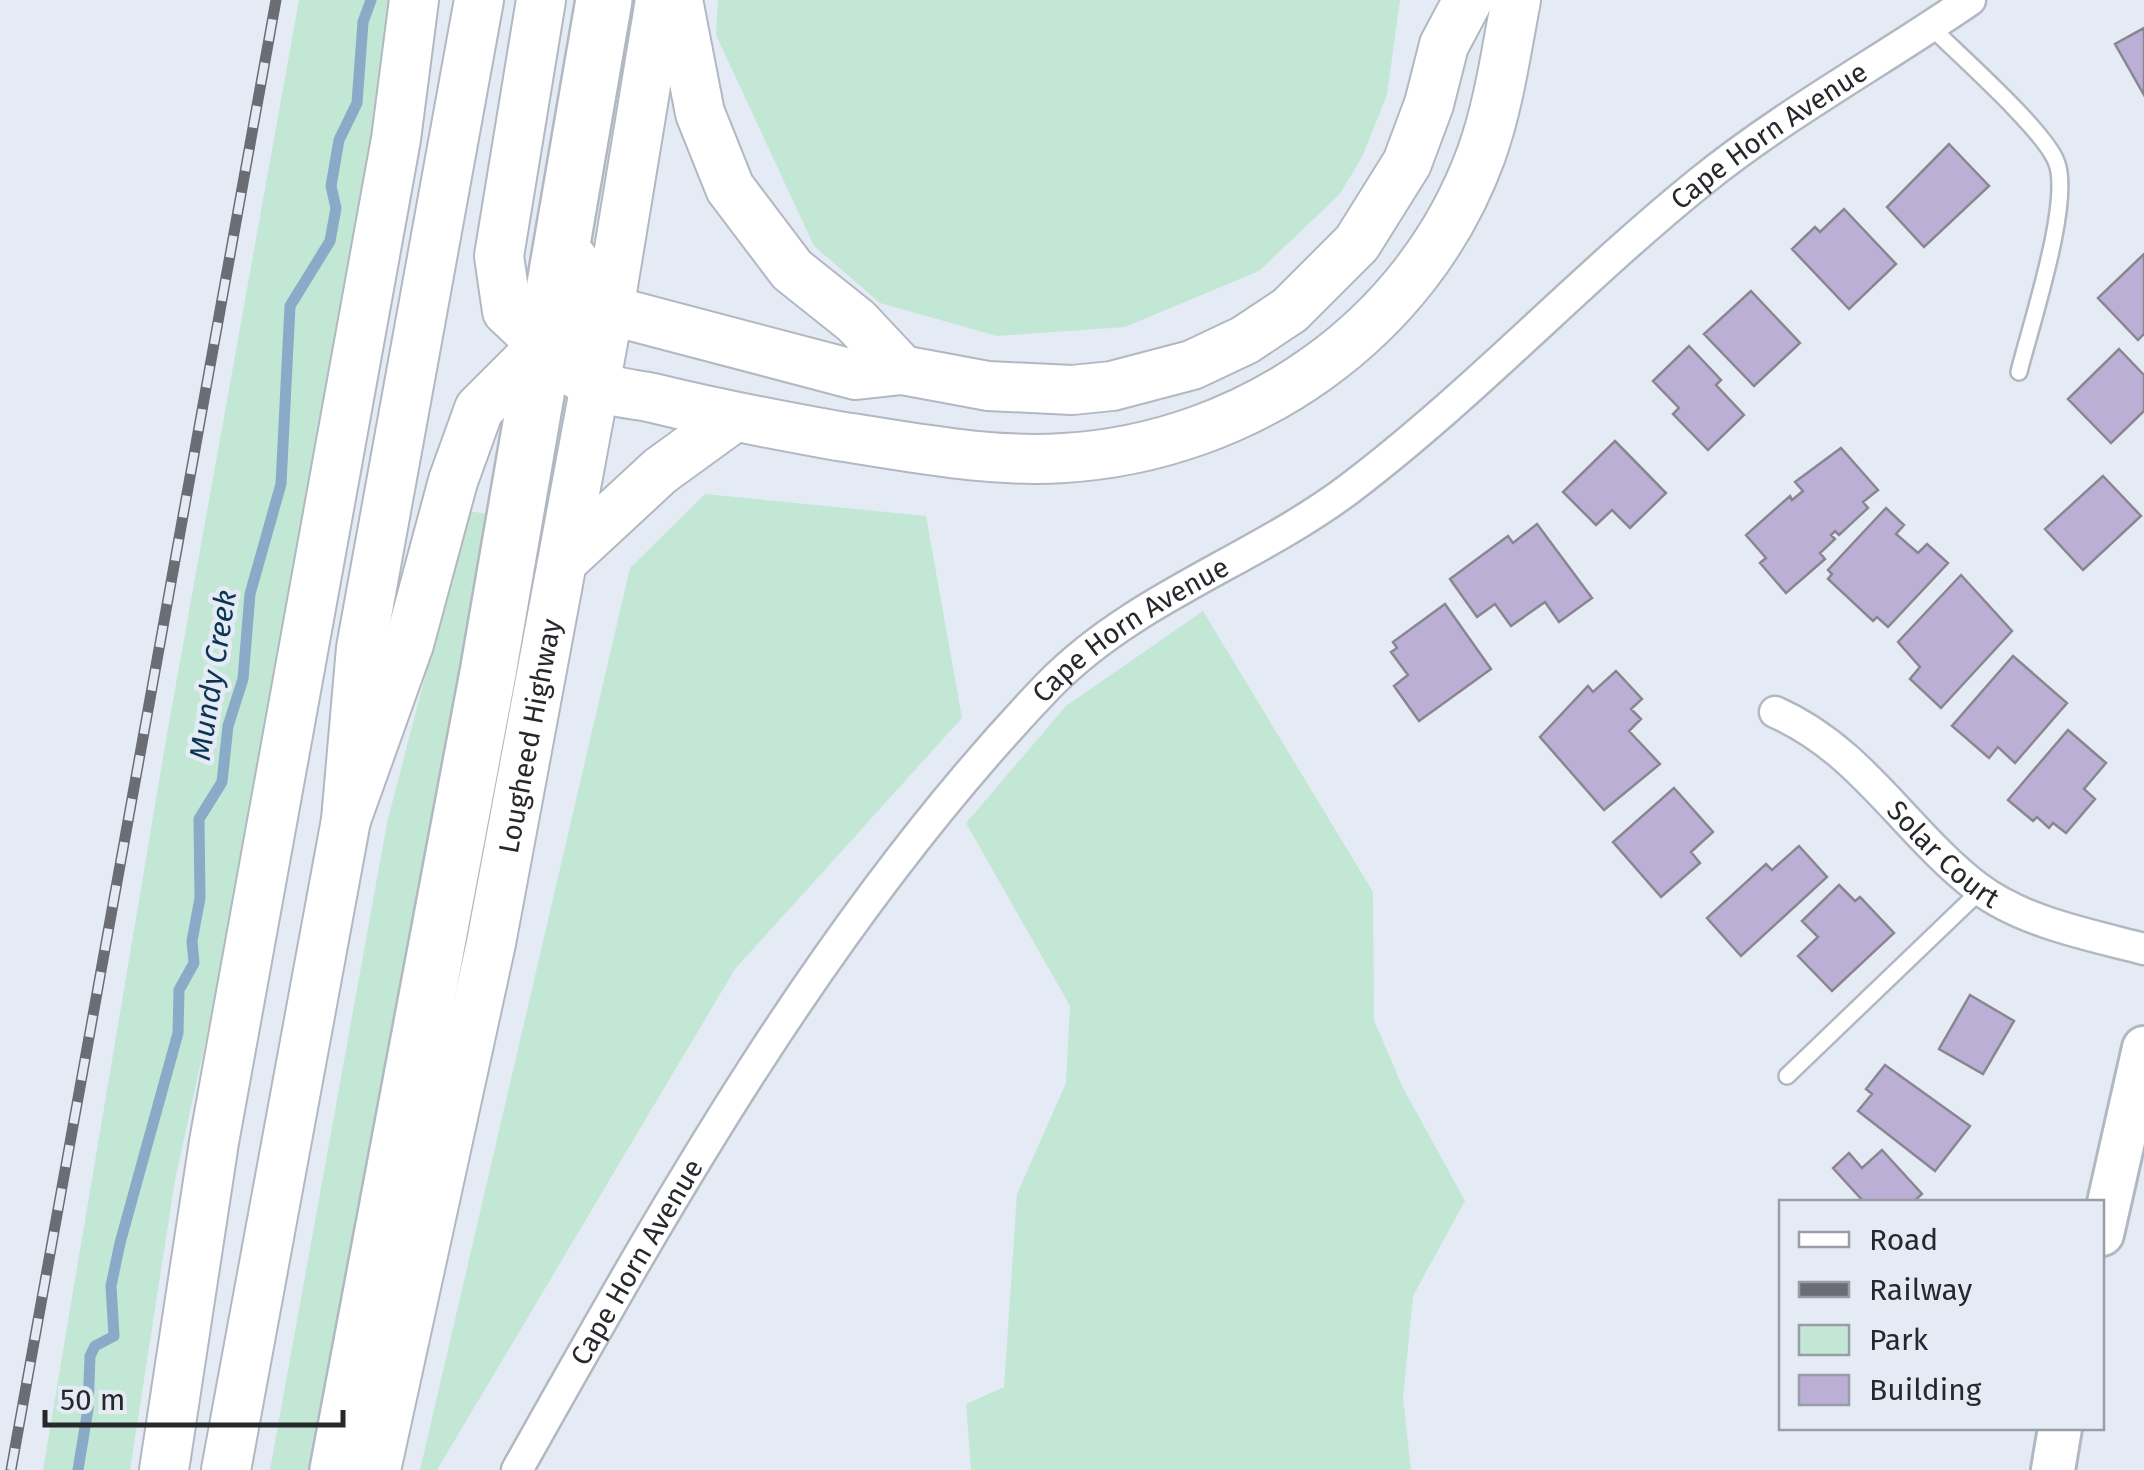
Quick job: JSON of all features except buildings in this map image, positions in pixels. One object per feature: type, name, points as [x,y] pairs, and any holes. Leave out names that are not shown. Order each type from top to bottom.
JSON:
[{"type":"highway","points":[[338,1470],[488,672],[604,0]]},
{"type":"highway","points":[[561,250],[609,310]]},
{"type":"main road","points":[[164,1470],[188,1301],[396,139],[414,0]]},
{"type":"main road","points":[[226,1470],[346,820],[361,648],[479,0]]},
{"type":"main road","points":[[541,0],[499,273],[507,312],[594,384],[733,418],[960,454],[1063,458],[1160,443],[1229,419],[1282,392],[1375,321],[1442,236],[1486,140],[1516,0]]},
{"type":"main road","name":"Lougheed Highway","points":[[376,1470],[476,1018],[564,560],[660,0]]},
{"type":"main road","points":[[678,0],[700,113],[730,188],[792,270],[856,321],[902,370]]},
{"type":"main road","points":[[346,820],[409,644],[466,436],[488,396],[544,344],[609,310],[856,375],[902,370],[988,386],[1072,390],[1164,374],[1246,340],[1290,310],[1328,276],[1382,206],[1412,148],[1440,22],[1468,0]]},
{"type":"main road","points":[[564,560],[660,471],[733,418]]},
{"type":"main road","points":[[2104,1227],[2136,1116],[2144,1048]]},
{"type":"main road","points":[[2053,1470],[2060,1430]]},
{"type":"street","name":"Cape Horn Avenue","points":[[517,1470],[630,1268],[798,1002],[894,868],[1046,689],[1115,628],[1347,490],[1704,180],[1816,97],[1970,0]]},
{"type":"street","name":"Solar Court","points":[[1775,712],[1841,751],[1981,890],[2024,912],[2144,949]]},
{"type":"lane","points":[[1930,26],[2057,162],[2060,198],[2019,372]]},
{"type":"lane","points":[[1787,1076],[1981,890]]},
{"type":"green space","points":[[299,0],[434,0],[175,1180],[130,1470],[43,1470],[167,734]]},
{"type":"green space","points":[[718,0],[1400,0],[1387,95],[1362,157],[1340,194],[1259,271],[1125,327],[997,336],[880,303],[814,246],[716,35]]},
{"type":"green space","points":[[705,494],[926,516],[962,718],[735,969],[437,1470],[420,1470],[630,568]]},
{"type":"green space","points":[[468,511],[489,514],[314,1470],[270,1470],[387,823]]},
{"type":"green space","points":[[1203,611],[1373,892],[1374,1020],[1402,1086],[1465,1201],[1413,1296],[1403,1397],[1411,1470],[971,1470],[966,1404],[1004,1387],[1017,1194],[1066,1083],[1070,1006],[966,823],[1066,706]]},
{"type":"waterway","name":"Mundy Creek","points":[[78,1470],[88,1409],[90,1356],[95,1346],[114,1336],[111,1286],[120,1243],[178,1033],[179,990],[194,963],[192,941],[200,898],[199,819],[222,782],[228,726],[243,679],[250,594],[281,484],[290,306],[330,241],[336,208],[331,186],[339,140],[357,103],[363,22],[371,0]]},
{"type":"railway","points":[[11,1470],[276,0]]}]
